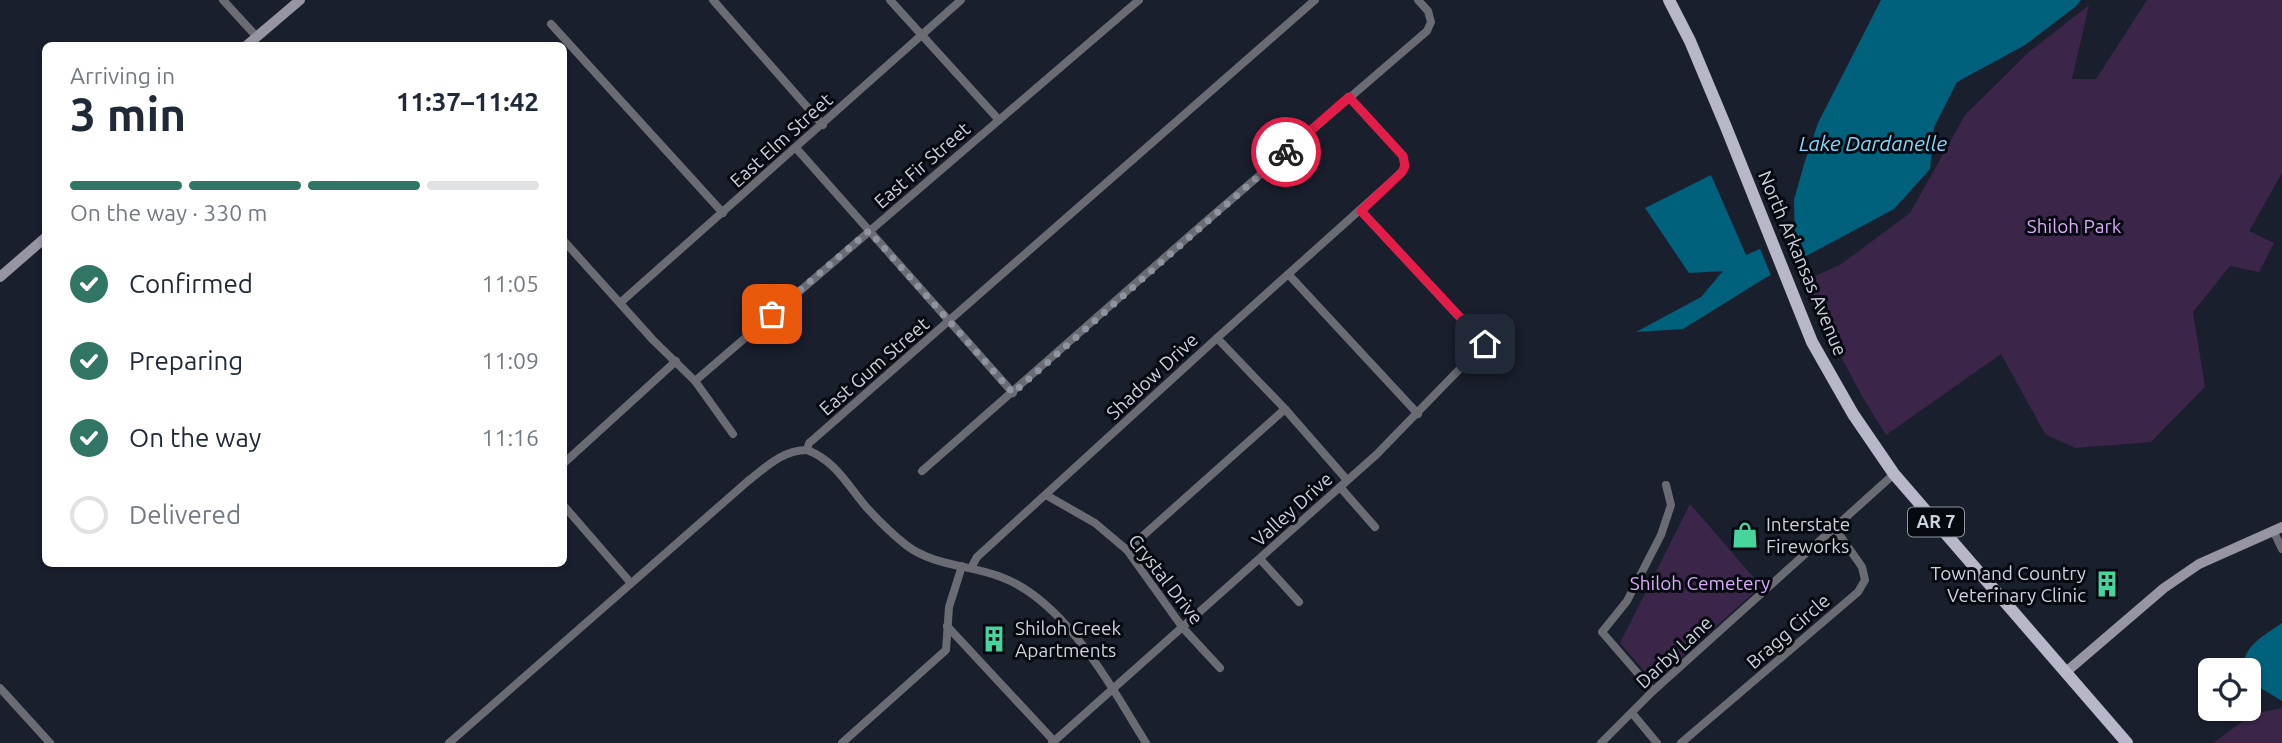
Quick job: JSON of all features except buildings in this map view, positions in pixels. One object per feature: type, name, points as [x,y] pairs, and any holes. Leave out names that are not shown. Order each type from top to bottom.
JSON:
[{"type":"main road","name":"North Arkansas Avenue","points":[[1669,0],[1690,41],[1811,342],[1870,442],[1894,474],[2127,743]]},
{"type":"street","points":[[223,0],[256,36]]},
{"type":"street","points":[[250,42],[300,0]]},
{"type":"street","points":[[713,0],[823,125]]},
{"type":"street","points":[[890,0],[999,120]]},
{"type":"street","name":"East Elm Street","points":[[620,303],[961,0]]},
{"type":"street","name":"East Fir Street","points":[[695,381],[1139,0]]},
{"type":"street","name":"East Gum Street","points":[[449,743],[748,481],[779,457],[798,450],[807,450],[809,443],[1315,0]]},
{"type":"street","points":[[922,471],[1349,97],[1427,32],[1431,22],[1428,11],[1418,0]]},
{"type":"street","points":[[551,24],[723,212]]},
{"type":"street","name":"Shadow Drive","points":[[966,567],[1402,172],[1405,166],[1403,156],[1349,97]]},
{"type":"street","points":[[796,148],[1013,393]]},
{"type":"street","name":"Valley Drive","points":[[1053,742],[1376,455],[1485,344],[1361,211]]},
{"type":"street","points":[[0,276],[42,240]]},
{"type":"street","points":[[567,244],[653,340],[695,381],[733,434]]},
{"type":"street","points":[[1289,275],[1418,414]]},
{"type":"street","points":[[1217,338],[1285,409],[1375,527]]},
{"type":"street","points":[[567,460],[676,361]]},
{"type":"street","points":[[1127,550],[1285,409]]},
{"type":"street","points":[[807,450],[818,454],[843,475],[867,508],[919,554],[1002,577],[1037,598],[1069,630],[1113,690],[1146,743]]},
{"type":"street","name":"Darby Lane","points":[[1601,743],[1653,691],[1894,474]]},
{"type":"street","points":[[1653,691],[1602,632],[1627,601],[1661,535],[1671,505],[1666,485]]},
{"type":"street","name":"Crystal Drive","points":[[1046,495],[1095,523],[1127,550],[1183,628],[1220,668]]},
{"type":"street","points":[[567,509],[630,582]]},
{"type":"street","name":"Bragg Circle","points":[[1681,743],[1858,592],[1865,580],[1862,567],[1834,527]]},
{"type":"street","points":[[2066,672],[2164,588],[2199,564],[2278,529],[2282,550]]},
{"type":"street","points":[[1260,559],[1299,601]]},
{"type":"street","points":[[842,743],[946,650],[949,607],[966,567]]},
{"type":"street","points":[[947,626],[1053,742]]},
{"type":"street","points":[[1,689],[50,743]]},
{"type":"street","points":[[1632,713],[1657,743]]},
{"type":"green space","name":"Shiloh Park","points":[[2147,0],[2282,0],[2282,173],[2249,231],[2274,243],[2259,272],[2230,266],[2193,312],[2205,387],[2151,442],[2075,448],[2045,434],[2001,354],[1886,435],[1863,398],[1801,282],[1840,265],[1910,213],[1965,115],[2029,52],[2089,5],[2072,79],[2096,79]]},
{"type":"green space","name":"Shiloh Cemetery","points":[[1690,504],[1761,586],[1654,682],[1620,643]]},
{"type":"green space","points":[[2282,708],[2282,743],[2213,743],[2243,721],[2261,721],[2261,712]]},
{"type":"water","name":"Lake Dardanelle","points":[[1881,0],[2081,0],[2025,45],[1957,82],[1934,127],[1930,169],[1894,209],[1765,278],[1683,329],[1636,332],[1701,297],[1723,271],[1689,273],[1645,208],[1711,175],[1746,255],[1795,234],[1794,200],[1818,123]]},
{"type":"water","points":[[2282,623],[2282,701],[2261,688],[2261,658],[2245,658],[2250,648]]},
{"type":"pier","points":[[1785,235],[1797,265],[1772,278],[1759,246]]},
{"type":"way so far","points":[[772,314],[869,231],[1013,393],[1286,152]]},
{"type":"place","name":"Interstate Fireworks","points":[[1745,535]]},
{"type":"place","name":"Town and Country Veterinary Clinic","points":[[2107,584]]},
{"type":"place","name":"Shiloh Creek Apartments","points":[[994,639]]},
{"type":"route","points":[[1286,152],[1349,97],[1403,156],[1405,166],[1361,211],[1485,344]]}]
